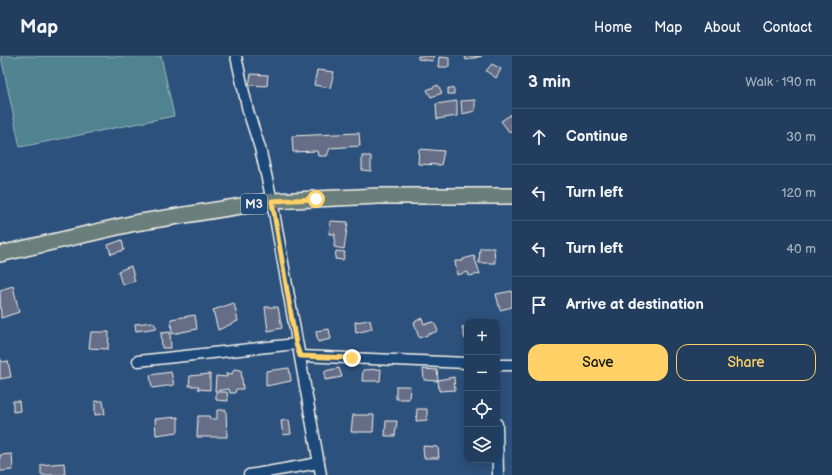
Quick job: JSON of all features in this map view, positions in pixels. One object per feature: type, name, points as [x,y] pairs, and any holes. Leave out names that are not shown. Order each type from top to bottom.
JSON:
[{"type":"main road","name":"M3","points":[[0,254],[135,223],[272,201],[379,196],[512,196]]},
{"type":"street","points":[[236,56],[248,111],[260,148],[272,201],[296,344],[300,356],[321,475]]},
{"type":"street","points":[[138,361],[296,344]]},
{"type":"street","points":[[300,356],[464,363]]},
{"type":"street","points":[[500,365],[512,365]]},
{"type":"street","points":[[497,427],[498,475]]},
{"type":"street","points":[[249,475],[319,463]]},
{"type":"green space","points":[[1,56],[161,56],[174,116],[20,147]]},
{"type":"building","points":[[418,56],[434,56],[433,61],[418,59]]},
{"type":"building","points":[[465,56],[482,56],[466,60]]},
{"type":"building","points":[[439,57],[449,58],[449,67],[438,67]]},
{"type":"building","points":[[492,64],[501,69],[496,78],[486,71]]},
{"type":"building","points":[[317,70],[334,72],[330,88],[314,85]]},
{"type":"building","points":[[251,74],[268,75],[267,86],[249,85]]},
{"type":"building","points":[[438,85],[442,93],[431,97],[427,90]]},
{"type":"building","points":[[448,88],[454,89],[454,94],[448,94]]},
{"type":"building","points":[[475,100],[475,111],[462,114],[461,101]]},
{"type":"building","points":[[457,101],[457,116],[437,119],[436,104]]},
{"type":"building","points":[[512,114],[512,131],[510,133],[501,121]]},
{"type":"building","points":[[359,133],[360,146],[330,148],[327,156],[318,156],[317,151],[293,152],[292,136]]},
{"type":"building","points":[[419,149],[444,151],[441,165],[418,164]]},
{"type":"building","points":[[362,156],[371,156],[371,171],[362,170]]},
{"type":"building","points":[[330,221],[348,222],[344,249],[334,247],[335,234],[329,234]]},
{"type":"building","points":[[122,240],[124,250],[111,254],[108,245]]},
{"type":"building","points":[[480,248],[494,248],[495,263],[479,263]]},
{"type":"building","points":[[336,251],[345,252],[343,260],[335,259]]},
{"type":"building","points":[[474,256],[480,274],[469,276],[468,272],[457,275],[455,261],[463,261],[463,259]]},
{"type":"building","points":[[131,266],[135,281],[122,285],[118,271]]},
{"type":"building","points":[[13,286],[19,312],[1,318],[0,290]]},
{"type":"building","points":[[512,291],[512,307],[500,310],[496,294]]},
{"type":"building","points":[[234,303],[238,321],[218,330],[213,310]]},
{"type":"building","points":[[265,307],[278,307],[282,328],[268,331]]},
{"type":"building","points":[[195,315],[197,329],[172,334],[171,319]]},
{"type":"building","points":[[422,318],[424,324],[434,322],[438,331],[419,338],[414,322]]},
{"type":"building","points":[[370,320],[372,329],[356,333],[355,322]]},
{"type":"building","points":[[153,322],[157,328],[136,331],[135,324]]},
{"type":"building","points":[[329,329],[331,339],[318,342],[316,331]]},
{"type":"building","points":[[91,332],[109,332],[108,349],[89,348]]},
{"type":"building","points":[[170,332],[171,348],[162,348],[161,333]]},
{"type":"building","points":[[0,358],[2,362],[8,361],[11,377],[0,379]]},
{"type":"building","points":[[289,368],[291,381],[266,386],[266,371]]},
{"type":"building","points":[[339,368],[342,377],[325,380],[325,371]]},
{"type":"building","points":[[234,369],[241,370],[243,389],[236,389],[235,393],[230,393],[229,389],[215,391],[216,376],[227,377],[226,373],[232,374]]},
{"type":"building","points":[[381,369],[380,381],[362,381],[363,370]]},
{"type":"building","points":[[423,369],[437,370],[438,381],[424,380]]},
{"type":"building","points":[[171,372],[174,385],[152,388],[150,375]]},
{"type":"building","points":[[210,374],[210,390],[198,389],[199,386],[189,386],[190,376]]},
{"type":"building","points":[[454,377],[455,390],[439,391],[438,380]]},
{"type":"building","points":[[396,386],[410,386],[409,399],[396,399]]},
{"type":"building","points":[[216,392],[227,392],[228,401],[216,400]]},
{"type":"building","points":[[13,401],[19,401],[20,411],[13,412]]},
{"type":"building","points":[[95,401],[103,401],[105,414],[95,415]]},
{"type":"building","points":[[417,409],[427,409],[427,420],[416,421]]},
{"type":"building","points":[[217,410],[226,410],[227,437],[197,437],[198,416],[209,416],[210,419],[217,419]]},
{"type":"building","points":[[353,415],[374,415],[373,432],[351,432]]},
{"type":"building","points":[[178,417],[178,432],[156,435],[155,419]]},
{"type":"building","points":[[289,420],[291,434],[283,435],[281,421]]},
{"type":"building","points":[[386,421],[397,421],[395,436],[385,436]]},
{"type":"building","points":[[423,446],[438,447],[439,458],[424,458]]},
{"type":"building","points":[[12,454],[13,470],[0,471],[0,455]]},
{"type":"building","points":[[64,463],[65,475],[41,475],[41,465]]},
{"type":"route","points":[[316,199],[272,201],[285,271],[296,344],[300,356],[352,358]]}]
